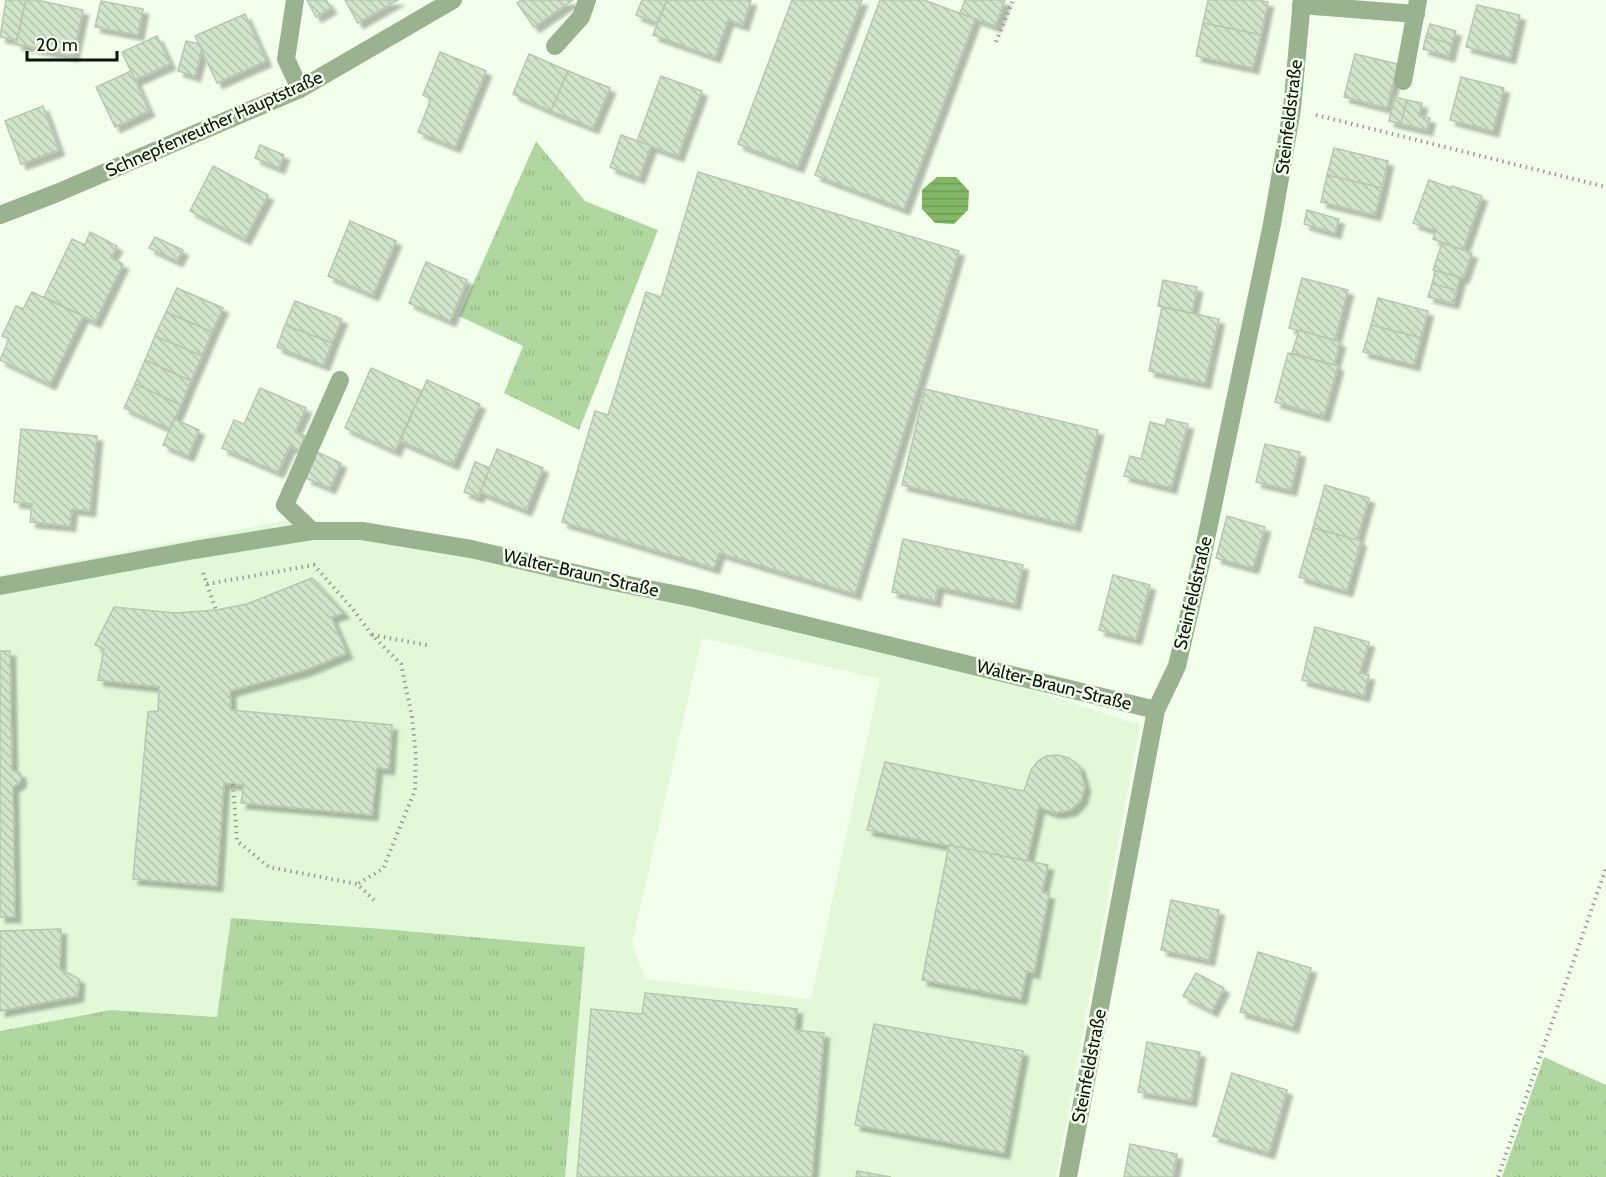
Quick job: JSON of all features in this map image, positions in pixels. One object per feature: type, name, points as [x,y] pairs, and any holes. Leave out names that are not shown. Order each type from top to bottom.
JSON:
[{"type":"street","points":[[295,0],[285,58],[300,89]]},
{"type":"street","name":"Schnepfenreuther Hauptstraße","points":[[0,215],[57,194],[300,89],[453,0]]},
{"type":"street","points":[[555,46],[581,17],[586,0]]},
{"type":"street","name":"Steinfeldstraße","points":[[1068,1177],[1155,710],[1177,666],[1201,563],[1281,181],[1292,109],[1301,3],[1417,7],[1403,81]]},
{"type":"street","points":[[312,531],[285,505],[340,380]]},
{"type":"street","name":"Walter-Braun-Straße","points":[[0,585],[312,531],[362,531],[471,549],[738,609],[1155,710]]},
{"type":"path","points":[[996,42],[1013,0]]},
{"type":"path","points":[[1292,109],[1606,187]]},
{"type":"path","points":[[194,550],[216,610]]},
{"type":"path","points":[[207,584],[314,565],[352,608],[372,635],[401,664],[412,717],[416,756],[415,790],[383,869],[357,884]]},
{"type":"path","points":[[372,635],[427,645]]},
{"type":"path","points":[[233,784],[237,841],[261,861],[269,867],[357,884],[374,900]]},
{"type":"path","points":[[1498,1177],[1606,868]]},
{"type":"shaded area","points":[[937,177],[956,177],[969,191],[968,210],[954,224],[935,223],[922,209],[922,190]]},
{"type":"shaded area","points":[[295,519],[850,631],[1140,725],[1056,1177],[565,1177],[585,947],[231,918],[217,1017],[111,1010],[0,1031],[0,575]],"holes":[[[702,638],[880,679],[811,999],[645,979],[632,943]]]},
{"type":"green space","points":[[536,141],[585,201],[658,230],[579,430],[504,393],[523,346],[459,316]]},
{"type":"green space","points":[[231,918],[585,947],[565,1177],[0,1177],[0,1031],[111,1010],[217,1017]]},
{"type":"green space","points":[[1544,1057],[1606,1085],[1606,1177],[1502,1177]]},
{"type":"building","points":[[6,0],[26,0],[17,40],[0,37]]},
{"type":"building","points":[[26,0],[37,0],[83,10],[73,56],[16,44]]},
{"type":"building","points":[[307,0],[326,0],[331,8],[316,17]]},
{"type":"building","points":[[345,0],[398,0],[358,23]]},
{"type":"building","points":[[522,0],[573,0],[534,27],[517,3]]},
{"type":"building","points":[[642,0],[667,0],[657,23],[636,15]]},
{"type":"building","points":[[667,0],[751,0],[743,25],[728,20],[715,57],[653,35]]},
{"type":"building","points":[[792,0],[862,0],[798,167],[738,144]]},
{"type":"building","points":[[880,0],[924,0],[975,19],[904,209],[815,175]]},
{"type":"building","points":[[965,0],[1005,0],[995,26],[960,13]]},
{"type":"building","points":[[1208,0],[1268,2],[1261,35],[1203,23]]},
{"type":"building","points":[[101,1],[143,9],[138,35],[95,27]]},
{"type":"building","points":[[1477,5],[1520,15],[1510,58],[1466,47]]},
{"type":"building","points":[[245,14],[266,61],[217,83],[195,36]]},
{"type":"building","points":[[1203,23],[1261,35],[1253,68],[1196,56]]},
{"type":"building","points":[[1430,24],[1456,31],[1452,44],[1426,37]]},
{"type":"building","points":[[157,36],[170,64],[135,80],[122,52]]},
{"type":"building","points":[[1426,37],[1452,44],[1449,56],[1423,49]]},
{"type":"building","points":[[186,41],[200,44],[202,49],[195,76],[178,71]]},
{"type":"building","points":[[440,52],[486,71],[455,147],[418,132],[431,99],[423,95]]},
{"type":"building","points":[[529,54],[568,71],[551,111],[513,94]]},
{"type":"building","points":[[1355,54],[1398,64],[1387,108],[1344,97]]},
{"type":"building","points":[[131,71],[149,111],[115,127],[96,87]]},
{"type":"building","points":[[568,71],[610,88],[593,128],[551,111]]},
{"type":"building","points":[[661,76],[702,91],[678,156],[637,141]]},
{"type":"building","points":[[1461,77],[1504,88],[1493,131],[1450,120]]},
{"type":"building","points":[[1395,97],[1407,100],[1401,124],[1389,121]]},
{"type":"building","points":[[1407,100],[1422,103],[1419,116],[1430,118],[1427,130],[1401,124]]},
{"type":"building","points":[[43,106],[59,150],[21,164],[5,121]]},
{"type":"building","points":[[621,135],[651,146],[639,178],[610,167]]},
{"type":"building","points":[[260,145],[284,155],[279,168],[255,158]]},
{"type":"building","points":[[1334,148],[1388,161],[1382,188],[1327,175]]},
{"type":"building","points":[[213,166],[268,195],[245,239],[190,211]]},
{"type":"building","points":[[698,172],[959,251],[855,594],[719,553],[714,568],[562,522],[595,411],[608,415],[646,292],[661,297]]},
{"type":"building","points":[[1327,175],[1382,188],[1375,215],[1321,202]]},
{"type":"building","points":[[1429,180],[1482,196],[1463,250],[1433,239],[1436,231],[1413,223]]},
{"type":"building","points":[[1307,210],[1339,219],[1335,233],[1304,224]]},
{"type":"building","points":[[350,221],[396,241],[373,295],[328,276]]},
{"type":"building","points":[[90,232],[117,246],[111,258],[123,264],[95,322],[44,297],[72,239],[85,245]]},
{"type":"building","points":[[155,237],[183,250],[177,261],[149,248]]},
{"type":"building","points":[[1442,243],[1472,253],[1463,278],[1433,270]]},
{"type":"building","points":[[426,262],[467,280],[450,321],[409,303]]},
{"type":"building","points":[[1435,271],[1460,277],[1457,290],[1432,284]]},
{"type":"building","points":[[1302,278],[1348,290],[1335,340],[1289,328]]},
{"type":"building","points":[[1163,280],[1197,287],[1192,313],[1158,306]]},
{"type":"building","points":[[1432,284],[1457,290],[1453,303],[1428,297]]},
{"type":"building","points":[[177,288],[223,308],[212,332],[166,312]]},
{"type":"building","points":[[32,292],[83,316],[50,384],[0,360],[9,339],[2,336],[16,306],[23,309]]},
{"type":"building","points":[[1378,298],[1428,311],[1421,338],[1371,325]]},
{"type":"building","points":[[295,301],[342,319],[332,343],[285,325]]},
{"type":"building","points":[[1162,307],[1219,319],[1205,383],[1149,371]]},
{"type":"building","points":[[166,312],[212,332],[202,356],[155,336]]},
{"type":"building","points":[[285,325],[332,343],[324,365],[277,347]]},
{"type":"building","points":[[1371,325],[1421,338],[1414,365],[1363,352]]},
{"type":"building","points":[[1299,330],[1340,342],[1334,365],[1292,353]]},
{"type":"building","points":[[155,336],[202,356],[191,381],[145,360]]},
{"type":"building","points":[[1288,353],[1338,366],[1324,416],[1275,402]]},
{"type":"building","points":[[145,360],[191,381],[181,405],[135,384]]},
{"type":"building","points":[[371,368],[422,391],[395,451],[345,428]]},
{"type":"building","points":[[427,380],[480,404],[453,464],[400,441]]},
{"type":"building","points":[[135,384],[181,405],[170,429],[124,408]]},
{"type":"building","points":[[260,388],[306,408],[295,432],[305,436],[299,450],[290,446],[278,472],[222,448],[234,420],[244,424]]},
{"type":"building","points":[[925,389],[1098,430],[1075,526],[902,485]]},
{"type":"building","points":[[174,419],[199,430],[188,456],[163,445]]},
{"type":"building","points":[[1167,419],[1188,424],[1171,488],[1124,476],[1130,456],[1141,459],[1150,422],[1165,426]]},
{"type":"building","points":[[21,429],[97,436],[90,511],[72,509],[70,526],[30,522],[32,504],[14,502]]},
{"type":"building","points":[[1265,444],[1300,452],[1291,490],[1256,482]]},
{"type":"building","points":[[497,449],[543,468],[526,510],[480,492]]},
{"type":"building","points":[[317,452],[341,463],[330,488],[306,478]]},
{"type":"building","points":[[475,462],[490,468],[478,497],[464,492]]},
{"type":"building","points":[[1325,485],[1369,498],[1357,540],[1313,528]]},
{"type":"building","points":[[1227,516],[1265,527],[1253,568],[1216,558]]},
{"type":"building","points":[[1313,528],[1361,541],[1347,591],[1299,577]]},
{"type":"building","points":[[903,539],[1023,565],[1015,604],[938,587],[935,601],[892,592]]},
{"type":"building","points":[[1113,575],[1150,585],[1136,639],[1099,630]]},
{"type":"building","points":[[312,578],[344,613],[331,617],[347,653],[306,670],[230,691],[231,710],[392,725],[389,769],[377,768],[372,815],[241,803],[244,785],[224,783],[217,886],[133,879],[148,712],[158,711],[159,687],[98,680],[104,649],[95,645],[114,607],[175,613],[216,610],[247,604]]},
{"type":"building","points":[[1315,627],[1369,642],[1360,673],[1369,675],[1364,696],[1302,680]]},
{"type":"building","points":[[0,651],[10,651],[12,770],[20,773],[21,778],[20,782],[13,787],[15,917],[0,917]]},
{"type":"building","points":[[1058,755],[1069,758],[1079,766],[1085,787],[1081,800],[1071,810],[1055,813],[1039,807],[1027,861],[867,830],[885,762],[1024,791],[1031,770],[1038,761],[1046,756]]},
{"type":"building","points":[[949,845],[1048,865],[1042,892],[1049,894],[1034,973],[1027,971],[1021,999],[922,980]]},
{"type":"building","points":[[1171,900],[1219,910],[1209,960],[1161,950]]},
{"type":"building","points":[[61,929],[60,969],[79,979],[78,996],[0,1011],[0,931]]},
{"type":"building","points":[[1258,952],[1311,968],[1293,1027],[1240,1012]]},
{"type":"building","points":[[1196,973],[1224,988],[1212,1011],[1183,996]]},
{"type":"building","points":[[645,993],[797,1009],[795,1030],[824,1033],[812,1177],[577,1177],[591,1009],[642,1014]]},
{"type":"building","points":[[874,1024],[1023,1051],[1004,1153],[855,1125]]},
{"type":"building","points":[[1147,1042],[1200,1052],[1191,1101],[1138,1092]]},
{"type":"building","points":[[1232,1073],[1287,1090],[1269,1153],[1213,1136]]},
{"type":"building","points":[[1130,1144],[1177,1154],[1173,1177],[1124,1177]]},
{"type":"building","points":[[857,1171],[891,1177],[856,1177]]}]
